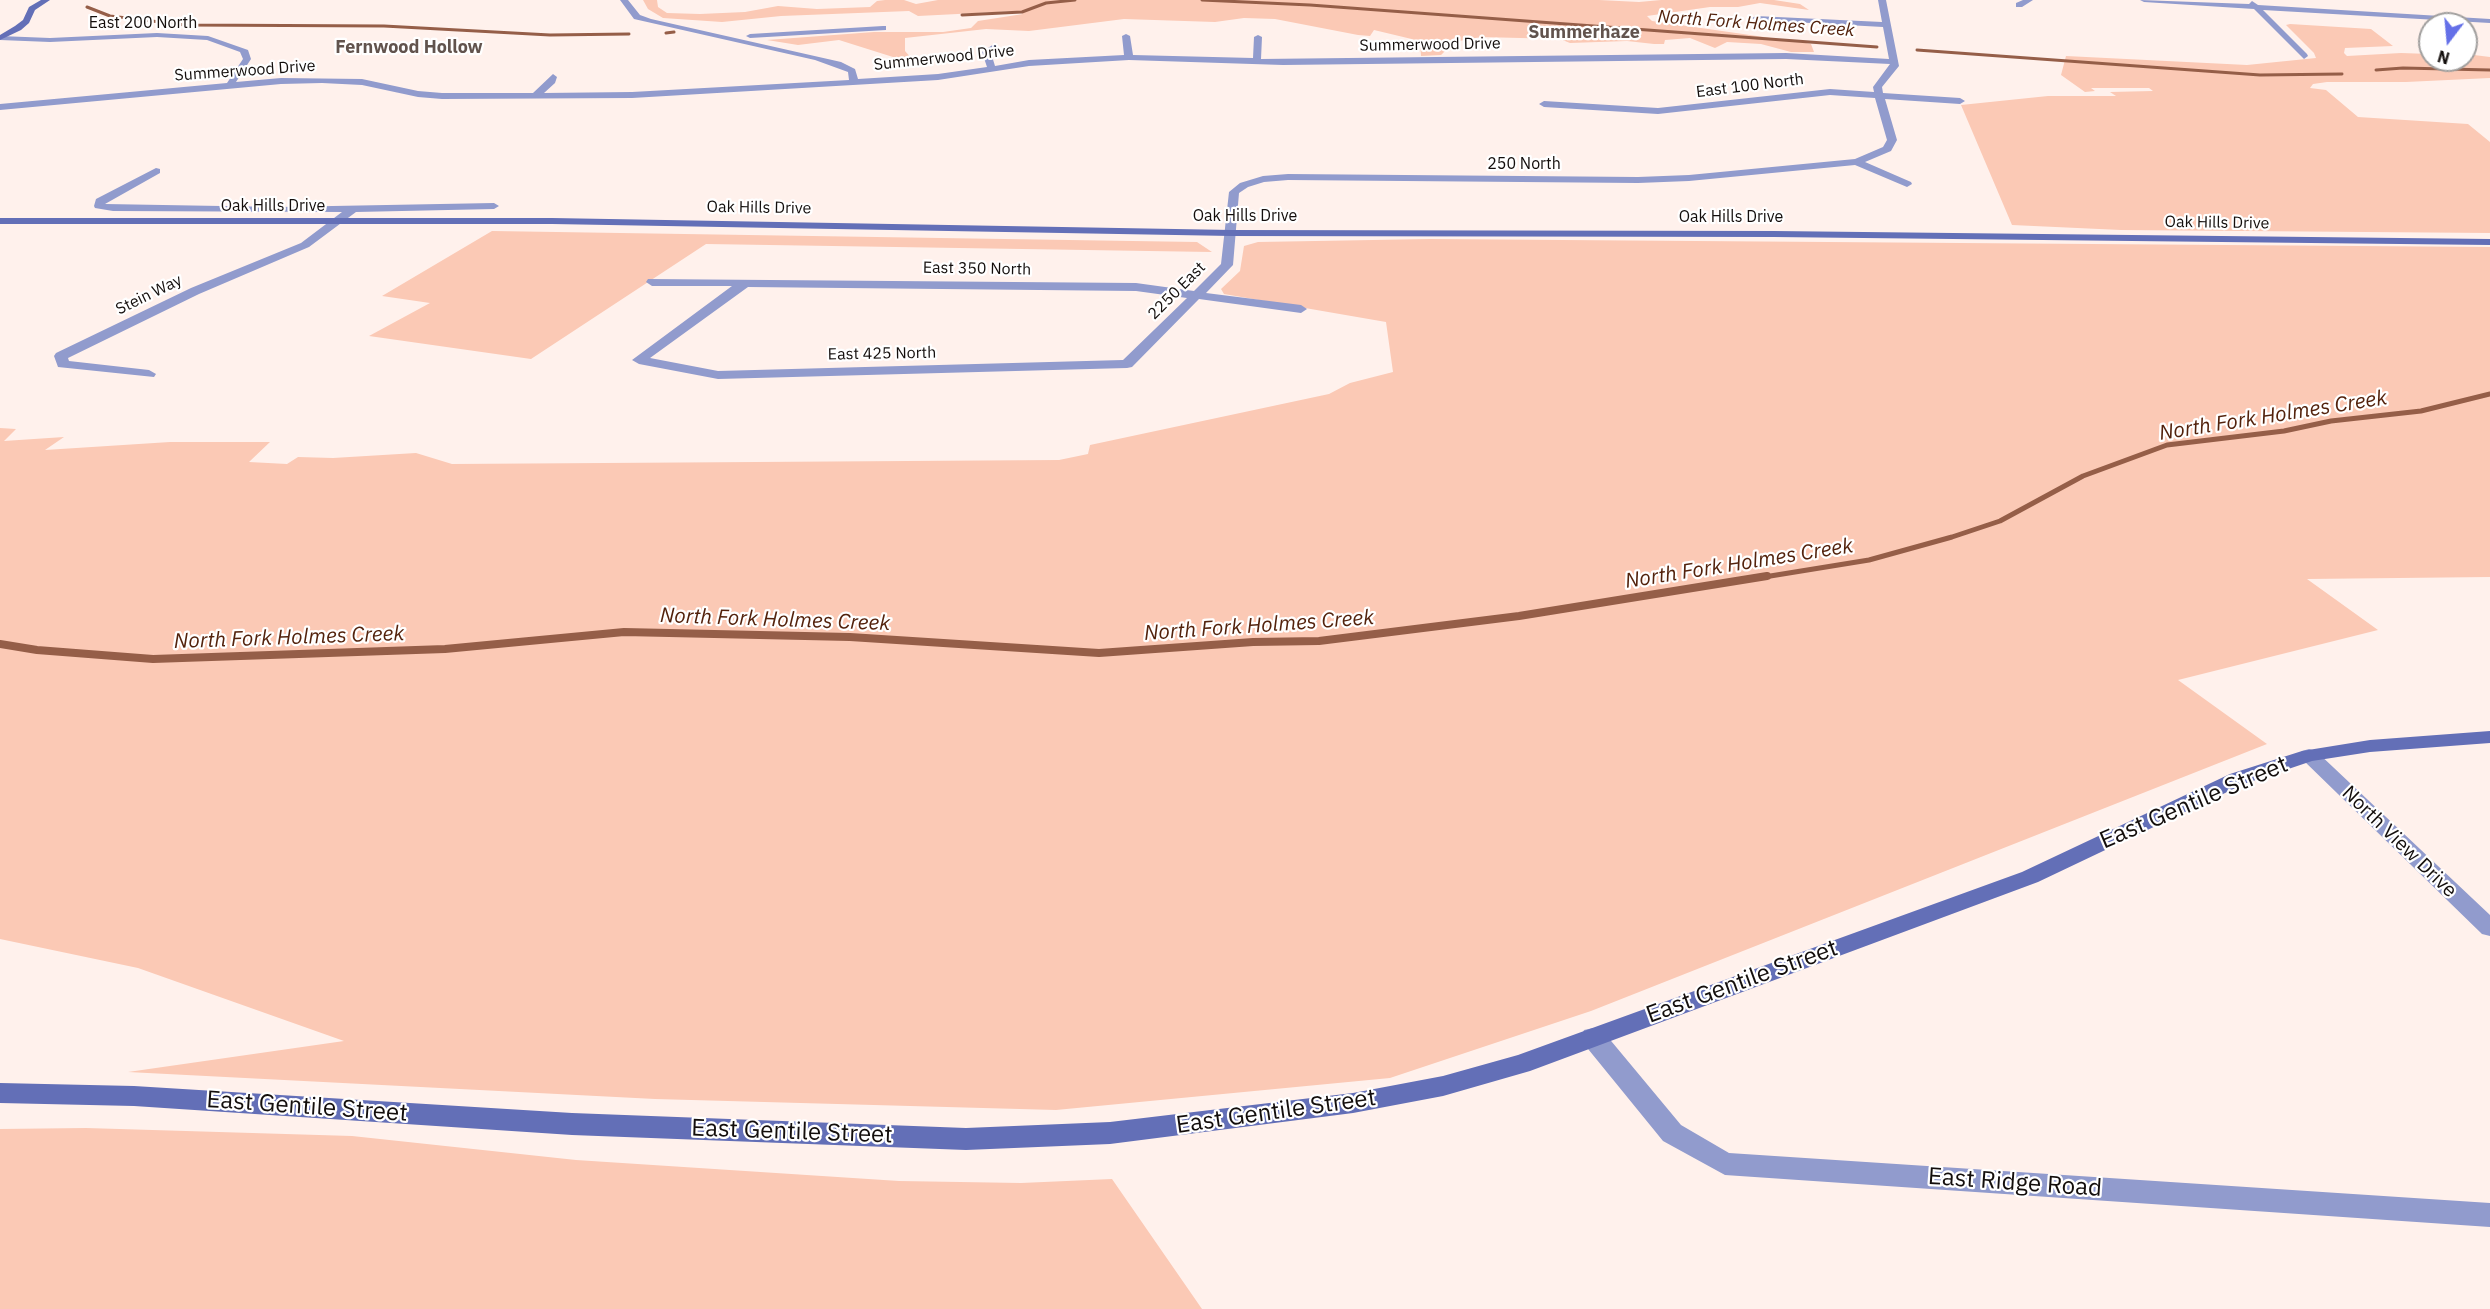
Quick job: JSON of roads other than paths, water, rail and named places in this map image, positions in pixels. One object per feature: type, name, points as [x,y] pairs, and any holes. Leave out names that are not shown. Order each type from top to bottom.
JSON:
[{"type":"main road","points":[[0,38],[23,25],[32,9],[46,0]]},
{"type":"main road","name":"Oak Hills Drive","points":[[0,221],[552,221],[1232,233],[1763,234],[2490,242]]},
{"type":"main road","name":"East Gentile Street","points":[[0,1093],[134,1096],[572,1124],[977,1138],[1110,1133],[1353,1103],[1443,1086],[1521,1064],[2030,877],[2196,797],[2309,755],[2370,746],[2490,737]]},
{"type":"street","points":[[624,0],[638,17],[643,19],[838,64],[852,71],[854,82]]},
{"type":"street","points":[[1856,162],[1875,156],[1887,149],[1892,140],[1877,87],[1892,72],[1894,62],[1882,0]]},
{"type":"street","points":[[2019,5],[2029,0]]},
{"type":"street","points":[[2144,0],[2490,21]]},
{"type":"street","points":[[2248,0],[2304,56]]},
{"type":"street","points":[[2390,7],[2401,16]]},
{"type":"street","points":[[1756,18],[1887,25]]},
{"type":"street","points":[[730,38],[883,28]]},
{"type":"street","name":"East 200 North","points":[[0,38],[51,40],[157,35],[208,38],[244,50],[247,59],[230,86]]},
{"type":"street","points":[[1126,36],[1129,57]]},
{"type":"street","points":[[1257,62],[1258,37]]},
{"type":"street","points":[[992,69],[986,52],[994,47]]},
{"type":"street","name":"Summerwood Drive","points":[[0,107],[322,80],[362,82],[426,94],[533,97],[642,95],[938,77],[1029,63],[1170,56],[1257,62],[1786,56],[1894,62]]},
{"type":"street","points":[[533,97],[554,77]]},
{"type":"street","name":"East 100 North","points":[[1544,104],[1658,111],[1830,92],[1960,101]]},
{"type":"street","points":[[1856,162],[1907,184]]},
{"type":"street","name":"250 North","points":[[1232,233],[1234,192],[1244,185],[1263,179],[1300,177],[1638,180],[1689,178],[1856,162]]},
{"type":"street","points":[[157,176],[138,181],[100,201],[99,206],[231,209],[494,206]]},
{"type":"street","points":[[455,207],[472,197]]},
{"type":"street","points":[[336,222],[354,208]]},
{"type":"street","name":"Stein Way","points":[[149,374],[63,364],[61,356],[195,291],[305,245],[336,222]]},
{"type":"street","name":"2250 East","points":[[1127,364],[1227,265],[1232,233]]},
{"type":"street","name":"East 350 North","points":[[652,282],[1136,287],[1300,309]]},
{"type":"street","name":"East 425 North","points":[[745,283],[639,360],[718,375],[1127,364]]},
{"type":"street","name":"North View Drive","points":[[2309,755],[2490,928]]},
{"type":"street","name":"East Ridge Road","points":[[1593,1037],[1672,1133],[1725,1164],[2490,1215]]},
{"type":"waterway","name":"North Fork Holmes Creek","points":[[962,15],[1022,12],[1046,3],[1075,0]]},
{"type":"waterway","name":"North Fork Holmes Creek","points":[[1202,0],[1310,5],[1877,47]]},
{"type":"waterway","name":"North Fork Holmes Creek","points":[[87,7],[110,16],[185,25],[384,26],[550,35],[629,34]]},
{"type":"waterway","name":"North Fork Holmes Creek","points":[[666,33],[674,32]]},
{"type":"waterway","name":"North Fork Holmes Creek","points":[[1917,50],[2260,75],[2342,74]]},
{"type":"waterway","name":"North Fork Holmes Creek","points":[[2376,70],[2403,68],[2490,70]]},
{"type":"waterway","name":"North Fork Holmes Creek","points":[[1758,578],[1869,560],[1952,537],[2000,521],[2083,476],[2167,445],[2284,431],[2331,421],[2421,411],[2490,394]]},
{"type":"waterway","name":"North Fork Holmes Creek","points":[[0,644],[37,650],[153,659],[445,649],[624,632],[850,637],[1099,653],[1253,642],[1319,641],[1519,616],[1767,576]]},
{"type":"district","name":"Summerhaze","points":[[1584,33]]},
{"type":"district","name":"Fernwood Hollow","points":[[409,48]]}]
